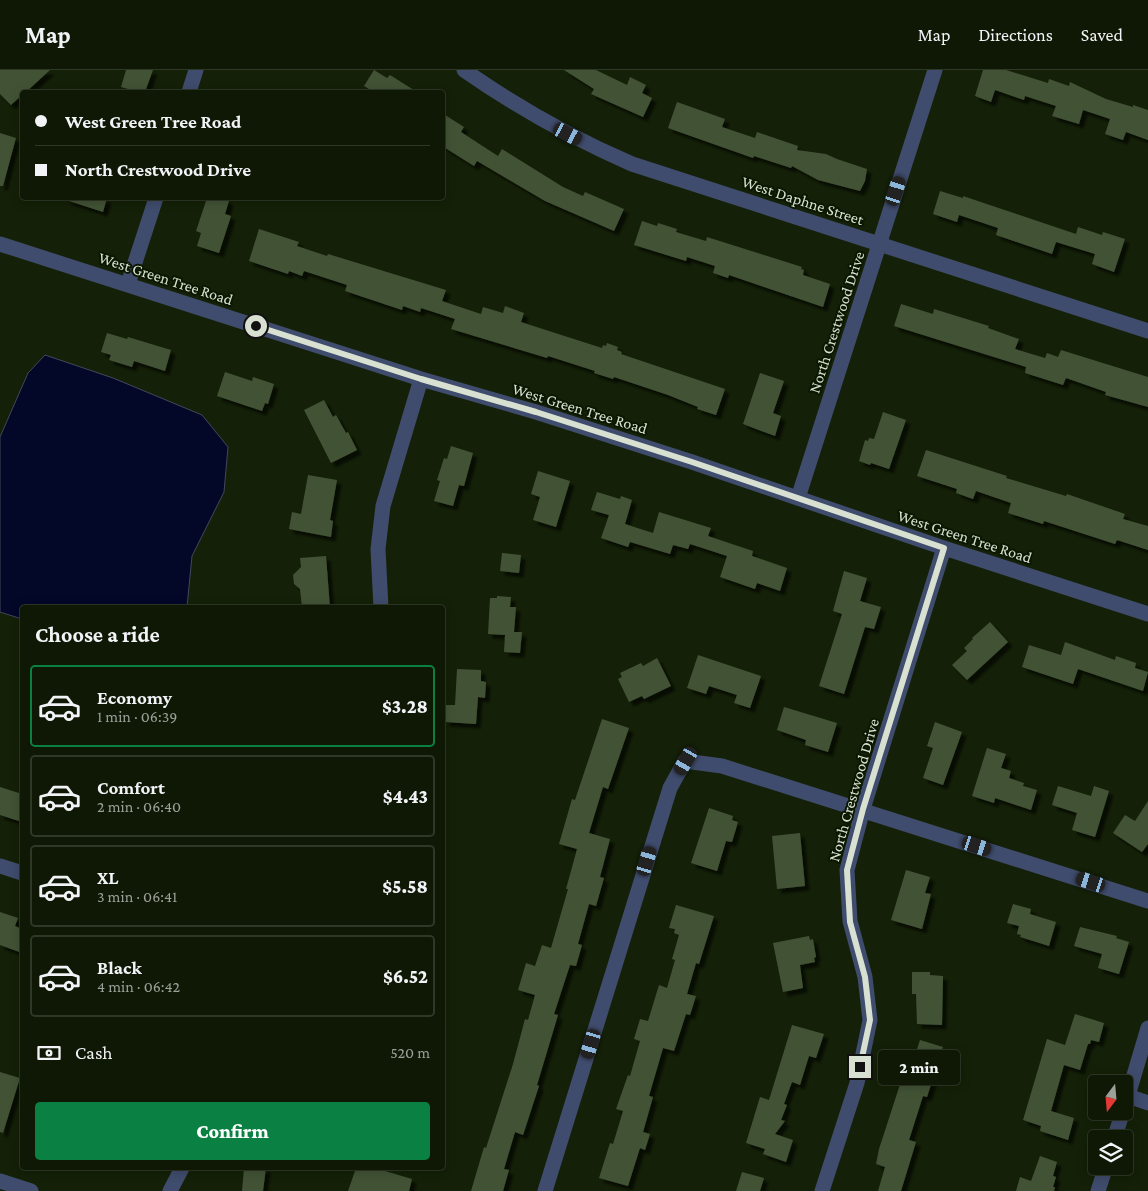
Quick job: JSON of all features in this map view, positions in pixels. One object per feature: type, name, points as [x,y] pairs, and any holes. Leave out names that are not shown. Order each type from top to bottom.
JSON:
[{"type":"street","points":[[190,90],[196,70]]},
{"type":"street","name":"West Daphne Street","points":[[464,70],[506,99],[554,127],[632,164],[1148,331]]},
{"type":"street","name":"North Crestwood Drive","points":[[798,498],[935,70]]},
{"type":"street","points":[[128,284],[155,200]]},
{"type":"street","name":"West Green Tree Road","points":[[0,244],[421,379],[555,418],[692,462],[944,548],[1148,614]]},
{"type":"street","points":[[381,605],[378,549],[383,506],[421,379]]},
{"type":"street","name":"North Crestwood Drive","points":[[822,1191],[857,1083],[870,1020],[865,977],[850,922],[847,870],[863,809],[944,548]]},
{"type":"street","points":[[545,1191],[670,788],[686,761],[722,766],[1148,900]]},
{"type":"street","points":[[0,866],[20,872]]},
{"type":"street","points":[[1133,1079],[1148,1028]]},
{"type":"street","points":[[1133,1105],[1148,1103]]},
{"type":"street","points":[[170,1191],[181,1170]]},
{"type":"street","points":[[1098,1191],[1103,1175]]},
{"type":"street","points":[[0,1181],[31,1191]]},
{"type":"water","points":[[45,355],[113,378],[202,415],[228,447],[224,492],[192,556],[187,605],[20,605],[20,618],[0,612],[0,437],[28,373]]},
{"type":"building","points":[[0,70],[50,70],[28,90],[20,90],[20,97],[11,105],[0,94]]},
{"type":"building","points":[[126,70],[153,70],[146,90],[132,90],[121,87]]},
{"type":"building","points":[[374,70],[387,78],[390,75],[414,90],[371,90],[364,86]]},
{"type":"building","points":[[564,70],[596,70],[627,85],[630,77],[646,85],[642,93],[652,98],[643,117],[591,94],[594,89]]},
{"type":"building","points":[[983,70],[1006,70],[1048,83],[1049,79],[1069,86],[1070,82],[1106,99],[1148,110],[1148,140],[1126,132],[1123,140],[1105,134],[1110,119],[1083,110],[1079,124],[1052,116],[1056,106],[1025,96],[1024,100],[995,90],[991,102],[975,96]]},
{"type":"building","points":[[677,102],[725,119],[722,127],[755,138],[757,132],[798,146],[797,150],[826,154],[867,169],[865,181],[860,191],[818,180],[792,166],[791,168],[754,156],[753,158],[668,128]]},
{"type":"building","points":[[445,115],[464,127],[461,132],[498,156],[502,149],[563,187],[583,196],[585,192],[624,209],[614,231],[545,201],[477,161],[474,166],[445,148]]},
{"type":"building","points":[[0,133],[16,138],[3,186],[0,186]]},
{"type":"building","points":[[940,191],[963,198],[963,196],[1076,234],[1078,227],[1102,235],[1103,232],[1125,239],[1114,272],[1092,264],[1095,254],[1056,242],[1052,254],[996,235],[998,228],[959,215],[957,222],[933,214]]},
{"type":"building","points":[[66,200],[106,200],[103,212]]},
{"type":"building","points":[[206,200],[229,201],[225,214],[231,216],[219,253],[197,246],[201,233],[196,231]]},
{"type":"building","points":[[642,221],[657,226],[658,223],[677,229],[676,232],[706,241],[707,237],[802,267],[801,269],[804,270],[803,275],[830,284],[823,307],[729,275],[728,278],[713,273],[715,266],[687,257],[686,261],[634,245]]},
{"type":"building","points":[[259,229],[299,242],[297,246],[327,256],[328,254],[446,290],[442,301],[481,314],[483,307],[503,313],[505,306],[524,313],[521,322],[602,348],[607,343],[618,347],[617,350],[622,352],[621,354],[725,389],[716,415],[697,409],[698,407],[668,395],[614,377],[613,379],[594,373],[595,371],[548,356],[547,358],[451,329],[455,319],[421,308],[420,312],[403,306],[402,310],[345,291],[347,285],[304,271],[302,276],[289,271],[288,274],[249,261]]},
{"type":"building","points":[[901,304],[933,314],[934,309],[989,326],[988,328],[1019,339],[1015,349],[1045,358],[1047,353],[1058,357],[1061,350],[1148,377],[1148,407],[1105,395],[1106,392],[1066,378],[1063,385],[1025,373],[1026,367],[894,326]]},
{"type":"building","points":[[107,333],[127,339],[128,337],[171,350],[165,371],[134,361],[132,367],[109,360],[111,355],[101,352]]},
{"type":"building","points":[[225,372],[252,381],[253,377],[274,384],[268,404],[265,403],[262,411],[217,396]]},
{"type":"building","points":[[760,373],[784,381],[773,413],[781,416],[775,436],[743,424]]},
{"type":"building","points":[[324,400],[333,417],[336,415],[346,433],[348,432],[357,450],[331,463],[304,410]]},
{"type":"building","points":[[883,412],[906,420],[889,469],[859,461],[865,440],[868,441],[869,438],[874,439]]},
{"type":"building","points":[[451,446],[473,453],[464,486],[459,485],[453,506],[434,501],[440,481],[437,480],[444,458],[447,459]]},
{"type":"building","points":[[926,450],[1007,476],[1006,478],[1066,496],[1067,494],[1125,514],[1123,519],[1148,526],[1148,550],[1117,540],[1115,544],[1044,521],[1043,524],[1008,513],[1011,503],[976,491],[973,499],[956,493],[957,489],[917,476]]},
{"type":"building","points":[[538,471],[570,481],[556,527],[533,520],[540,497],[531,494]]},
{"type":"building","points":[[308,475],[337,480],[330,520],[333,521],[331,537],[289,529],[292,512],[301,514]]},
{"type":"building","points":[[597,492],[620,499],[621,496],[632,500],[625,524],[653,533],[659,512],[711,528],[708,536],[753,551],[752,556],[787,568],[780,591],[757,583],[755,589],[720,577],[727,556],[690,544],[688,549],[673,545],[670,554],[630,542],[628,547],[601,538],[609,515],[591,510]]},
{"type":"building","points":[[502,553],[521,555],[519,573],[500,571]]},
{"type":"building","points":[[326,556],[330,605],[302,605],[300,589],[294,584],[293,575],[301,567],[300,558]]},
{"type":"building","points":[[844,571],[867,578],[860,601],[881,607],[874,629],[865,627],[844,694],[819,686],[842,614],[833,611]]},
{"type":"building","points":[[497,596],[511,597],[510,607],[516,607],[514,632],[522,632],[520,653],[504,652],[505,635],[488,634],[490,598],[497,598]]},
{"type":"building","points":[[990,622],[1008,642],[967,680],[952,665],[967,651],[964,648],[972,638]]},
{"type":"building","points":[[1065,642],[1115,660],[1116,656],[1136,663],[1135,668],[1148,672],[1143,691],[1078,669],[1073,684],[1022,667],[1029,645],[1061,655]]},
{"type":"building","points":[[698,655],[761,676],[750,708],[734,703],[737,695],[709,686],[706,694],[687,688]]},
{"type":"building","points":[[657,658],[671,686],[644,699],[642,696],[629,702],[618,679],[622,677],[620,673],[641,663],[643,666]]},
{"type":"building","points":[[457,669],[481,670],[481,681],[486,682],[485,698],[478,697],[476,724],[445,722],[446,705],[455,705]]},
{"type":"building","points":[[784,707],[837,723],[828,752],[805,745],[806,740],[777,730]]},
{"type":"building","points":[[602,719],[629,728],[608,789],[603,787],[589,833],[610,839],[600,877],[604,878],[596,906],[589,904],[578,944],[582,945],[576,966],[570,965],[554,1014],[558,1015],[537,1085],[539,1086],[523,1135],[515,1132],[504,1169],[509,1170],[503,1191],[471,1191],[513,1064],[525,1019],[528,1020],[535,995],[518,990],[526,963],[535,966],[542,945],[551,948],[568,889],[566,889],[577,849],[559,844],[572,799],[575,800]]},
{"type":"building","points":[[935,722],[962,732],[943,785],[923,778],[933,748],[927,746]]},
{"type":"building","points":[[987,748],[1006,754],[1001,768],[1011,771],[1009,778],[1024,783],[1023,786],[1037,790],[1031,810],[995,798],[994,803],[972,796]]},
{"type":"building","points":[[1058,786],[1091,796],[1094,786],[1109,791],[1095,837],[1072,830],[1077,813],[1052,805]]},
{"type":"building","points":[[0,787],[20,793],[20,821],[0,815]]},
{"type":"building","points":[[1148,801],[1148,844],[1142,852],[1113,833],[1125,815],[1135,821]]},
{"type":"building","points":[[709,808],[733,816],[732,820],[738,822],[732,842],[726,841],[717,871],[691,863]]},
{"type":"building","points":[[800,833],[805,886],[777,889],[772,836]]},
{"type":"building","points":[[906,870],[930,877],[925,893],[931,894],[922,929],[891,920]]},
{"type":"building","points":[[1013,904],[1031,909],[1030,914],[1056,922],[1049,946],[1020,937],[1021,935],[1017,934],[1019,926],[1007,923]]},
{"type":"building","points":[[676,905],[714,916],[699,964],[696,963],[687,994],[696,996],[690,1015],[686,1014],[674,1051],[663,1048],[649,1096],[653,1097],[643,1132],[650,1134],[645,1150],[640,1148],[628,1186],[599,1178],[610,1143],[613,1144],[623,1111],[616,1109],[628,1075],[630,1076],[640,1041],[634,1039],[640,1019],[648,1021],[659,985],[667,988],[675,960],[672,959],[679,935],[674,933],[675,929],[669,928]]},
{"type":"building","points":[[0,912],[18,918],[15,926],[20,928],[20,952],[0,945]]},
{"type":"building","points":[[1080,927],[1117,936],[1116,938],[1129,942],[1119,974],[1098,968],[1102,954],[1074,946]]},
{"type":"building","points":[[809,936],[810,940],[813,939],[816,957],[814,958],[815,962],[800,965],[803,988],[783,992],[773,943]]},
{"type":"building","points":[[912,972],[930,972],[930,975],[943,976],[942,1025],[917,1024],[916,994],[912,994]]},
{"type":"building","points":[[1075,1014],[1104,1023],[1099,1042],[1091,1040],[1090,1044],[1088,1044],[1080,1070],[1064,1065],[1051,1111],[1074,1118],[1068,1140],[1040,1131],[1041,1126],[1023,1120],[1047,1039],[1065,1045]]},
{"type":"building","points":[[792,1025],[824,1034],[816,1058],[809,1056],[800,1085],[792,1082],[784,1104],[787,1105],[781,1120],[785,1121],[775,1134],[793,1140],[786,1162],[763,1154],[765,1149],[746,1143],[760,1097],[769,1100]]},
{"type":"building","points":[[920,1040],[943,1047],[927,1097],[923,1096],[909,1140],[916,1142],[901,1191],[878,1191],[885,1167],[876,1164],[879,1149],[905,1069],[910,1071]]},
{"type":"building","points":[[0,1072],[20,1078],[3,1133],[0,1132]]},
{"type":"building","points":[[1040,1156],[1057,1162],[1053,1176],[1056,1177],[1053,1187],[1055,1187],[1054,1191],[1016,1191],[1020,1177],[1031,1181]]},
{"type":"building","points":[[244,1170],[266,1170],[263,1191],[242,1191]]},
{"type":"building","points":[[355,1170],[382,1170],[412,1179],[409,1191],[348,1191]]},
{"type":"building","points":[[742,1172],[764,1178],[760,1191],[736,1191]]},
{"type":"route","points":[[256,326],[692,462],[944,548],[863,809],[847,870],[850,922],[865,977],[870,1020],[860,1067]]}]
